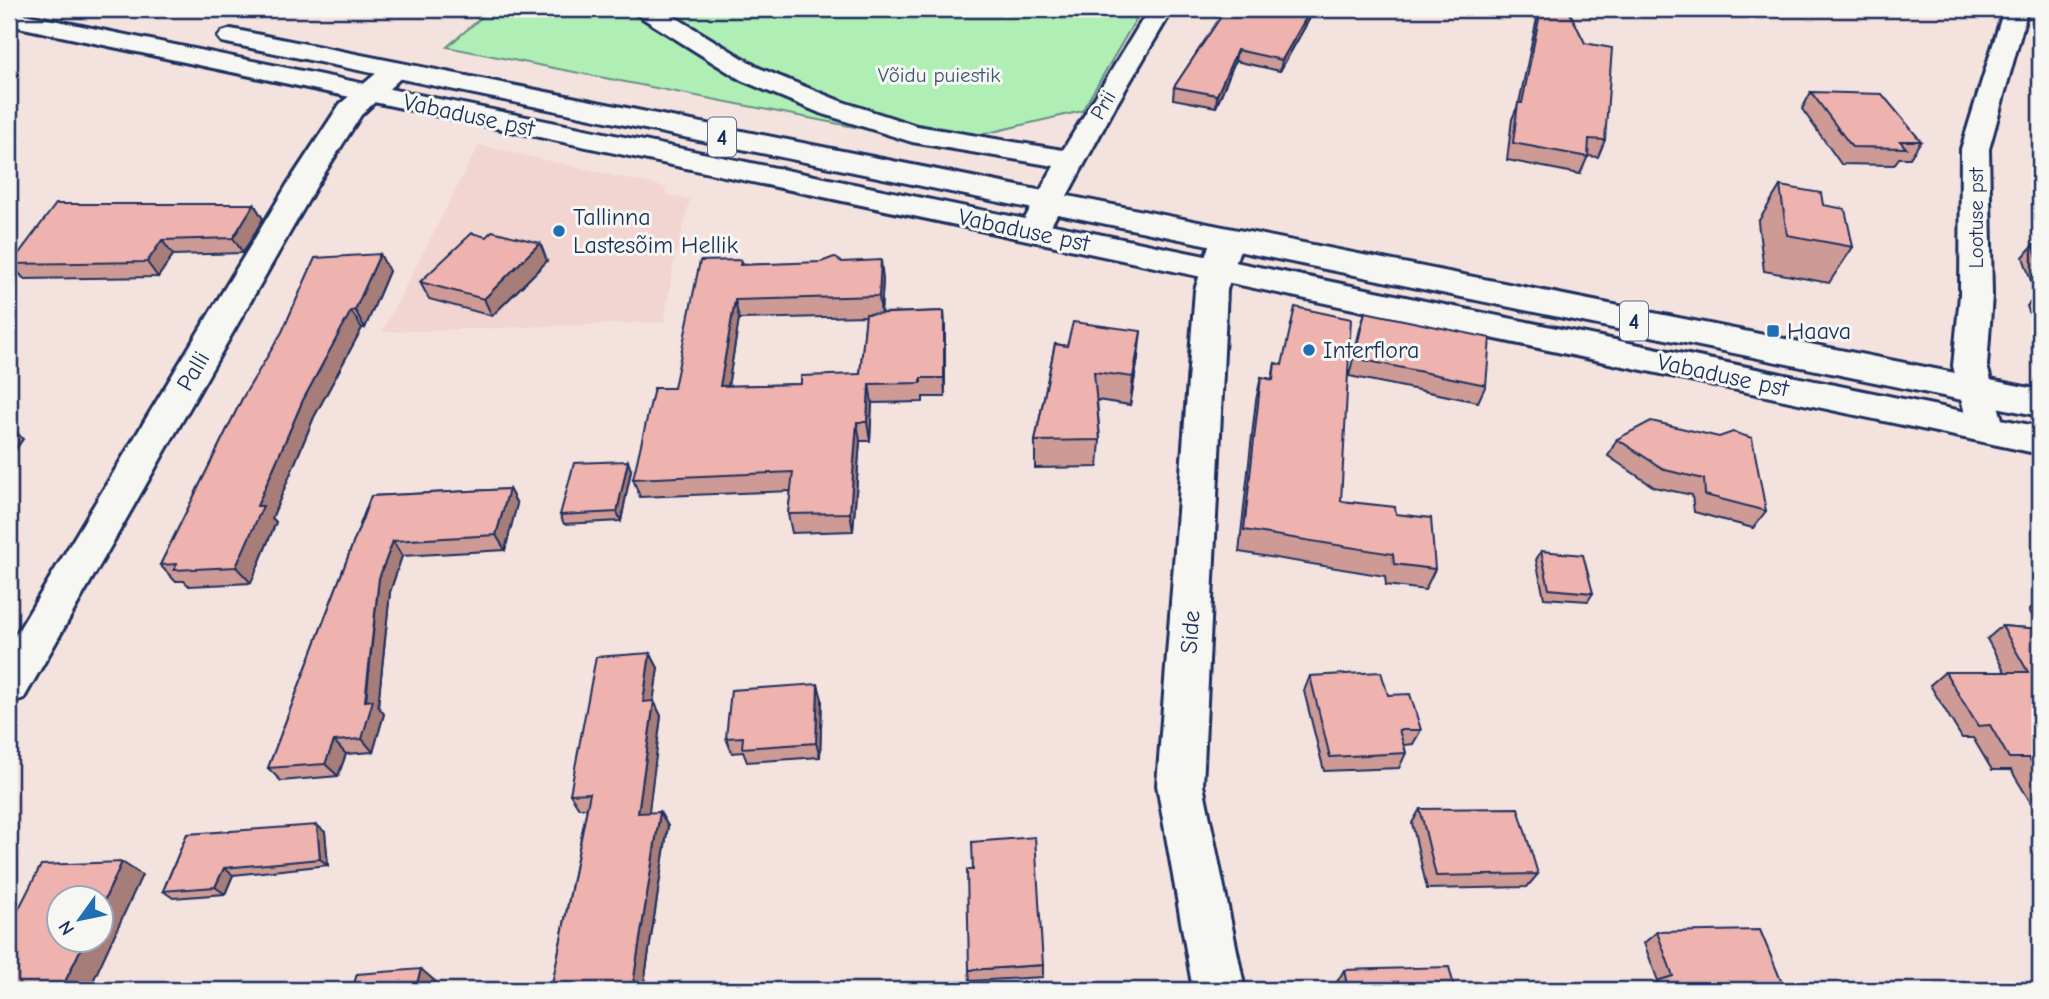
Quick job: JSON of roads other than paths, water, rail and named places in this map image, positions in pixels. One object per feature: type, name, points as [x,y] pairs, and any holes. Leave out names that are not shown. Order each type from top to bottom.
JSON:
[{"type":"main road","points":[[645,9],[750,74],[830,107],[912,134],[1072,160]]},
{"type":"main road","name":"Prii","points":[[1033,232],[1161,9]]},
{"type":"main road","name":"Lootuse pst","points":[[1987,430],[1970,366],[1976,295],[1975,149],[2016,9]]},
{"type":"main road","name":"Vabaduse pst","points":[[9,18],[1033,232],[1221,254],[2040,403]]},
{"type":"main road","name":"Vabaduse pst","points":[[201,31],[1049,203],[1221,254],[2040,441]]},
{"type":"main road","name":"Palli","points":[[13,670],[302,185],[350,110],[395,71]]},
{"type":"main road","name":"Side","points":[[1219,990],[1180,785],[1211,290],[1221,254]]},
{"type":"place","name":"Tallinna Lastesõim Hellik","points":[[559,231]]},
{"type":"place","name":"Haava","points":[[1773,331]]},
{"type":"place","name":"Interflora","points":[[1309,350]]},
{"type":"park label","name":"Võidu puiestik","points":[[939,75]]}]
